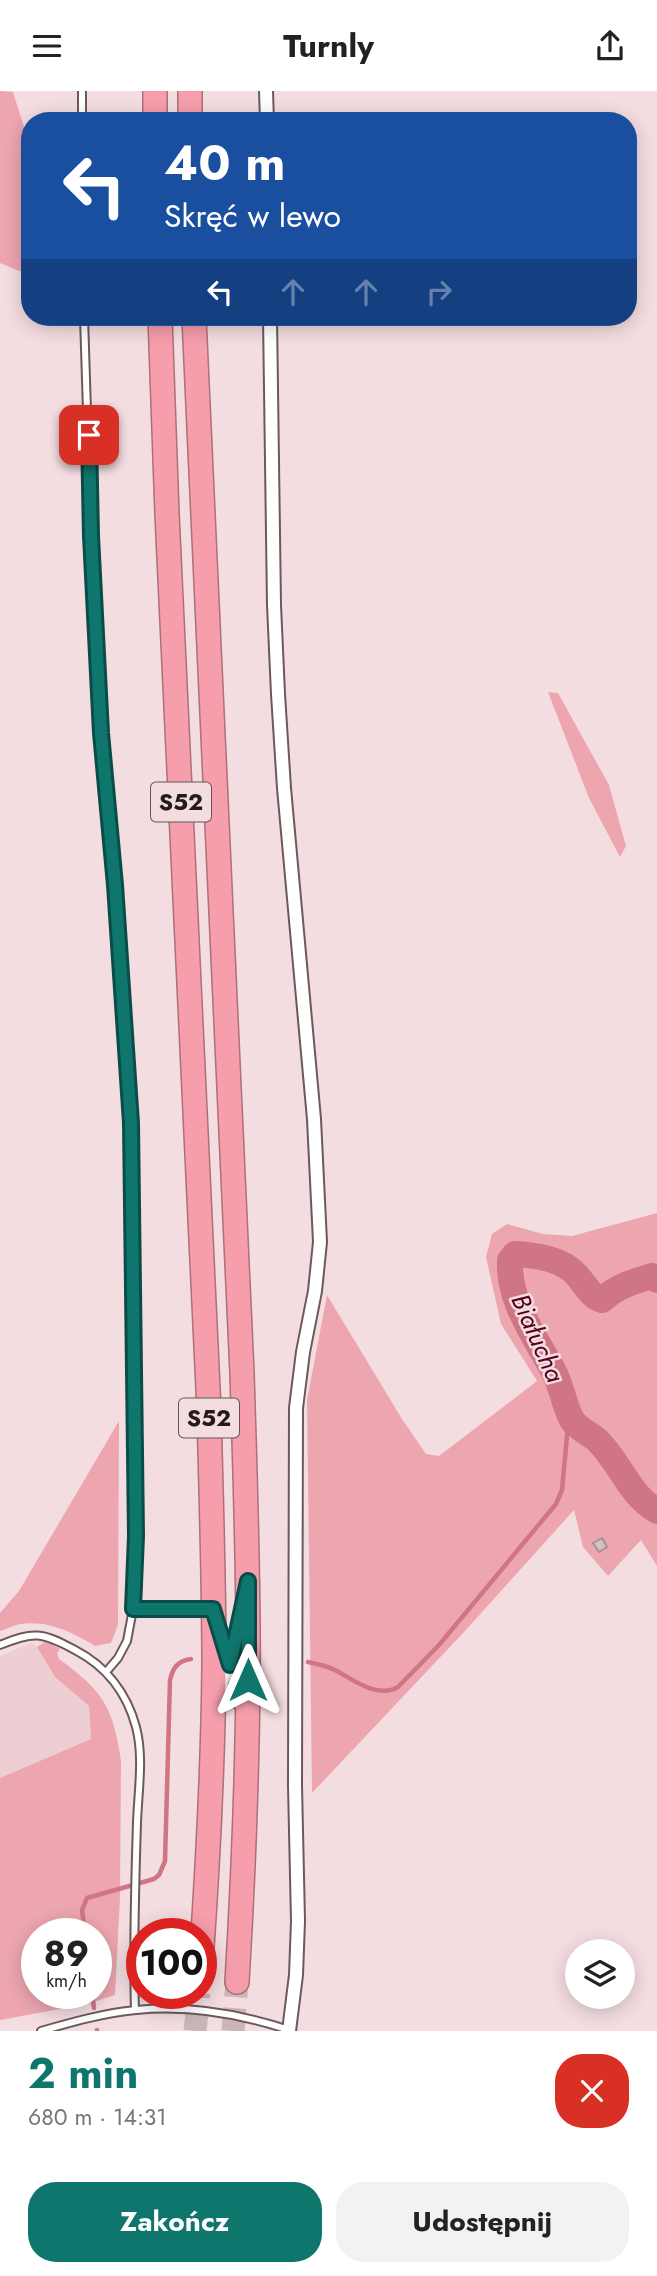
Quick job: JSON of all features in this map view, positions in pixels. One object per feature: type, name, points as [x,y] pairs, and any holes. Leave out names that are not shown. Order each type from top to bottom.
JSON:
[{"type":"highway","points":[[155,91],[155,112]]},
{"type":"highway","points":[[190,91],[190,112]]},
{"type":"highway","name":"S52","points":[[160,326],[209,1410],[213,1609],[211,1751],[203,1918]]},
{"type":"highway","name":"S52","points":[[194,326],[242,1373],[248,1581],[247,1753],[237,1982]]},
{"type":"street","points":[[266,91],[267,112]]},
{"type":"street","points":[[270,326],[274,605],[279,707],[314,1119],[320,1242],[296,1408],[295,1785],[298,1921],[296,1975],[289,2030]]},
{"type":"lane","points":[[82,91],[82,112]]},
{"type":"lane","points":[[84,326],[101,733],[115,885],[131,1123],[136,1524],[133,1609],[127,1641],[106,1672]]},
{"type":"lane","points":[[211,1751],[248,1581]]},
{"type":"lane","points":[[133,1609],[213,1609],[230,1665],[247,1753]]},
{"type":"lane","points":[[0,1646],[24,1636],[36,1635],[76,1650],[106,1672],[121,1691],[137,1734],[139,1756],[135,2010]]},
{"type":"lane","points":[[41,2031],[135,2010],[201,2011],[255,2020],[289,2030]]},
{"type":"shaded area","points":[[0,91],[13,92],[21,117],[21,270],[0,263]]},
{"type":"shaded area","points":[[548,692],[558,693],[609,785],[626,846],[620,857],[589,798]]},
{"type":"shaded area","points":[[657,1213],[657,1566],[641,1540],[608,1576],[583,1547],[574,1510],[464,1632],[312,1793],[307,1400],[327,1295],[426,1454],[439,1456],[537,1381],[501,1324],[486,1257],[492,1234],[507,1224],[543,1234],[572,1236]]},
{"type":"shaded area","points":[[119,1421],[118,1625],[111,1643],[95,1646],[69,1632],[41,1624],[21,1624],[0,1631],[0,1613],[19,1591]]},
{"type":"shaded area","points":[[46,1641],[60,1649],[57,1653],[59,1659],[86,1681],[104,1702],[118,1742],[121,1761],[120,1898],[115,1995],[112,1996],[112,1918],[21,1918],[21,2009],[60,2009],[0,2020],[0,1778],[91,1739],[89,1706],[55,1677],[37,1647]]},
{"type":"shaded area","points":[[31,1643],[37,1647],[55,1677],[89,1706],[91,1739],[0,1778],[0,1656]]},
{"type":"building","points":[[602,1538],[607,1547],[599,1552],[593,1543]]},
{"type":"waterway","name":"Białucha","points":[[657,1280],[652,1276],[631,1283],[613,1291],[602,1300],[593,1295],[574,1273],[558,1262],[515,1254],[510,1260],[518,1305],[555,1374],[572,1420],[597,1440],[639,1496],[657,1511]]},
{"type":"waterway","points":[[308,1662],[332,1669],[374,1690],[398,1687],[439,1645],[556,1504],[562,1490],[569,1415]]},
{"type":"waterway","points":[[83,1918],[82,1910],[87,1898],[154,1879],[159,1875],[165,1861],[170,1680],[177,1665],[191,1659]]},
{"type":"tunnel","points":[[233,2031],[237,1982]]},
{"type":"tunnel","points":[[195,2031],[197,2009]]},
{"type":"route","points":[[89,435],[101,733],[115,885],[131,1123],[136,1536],[133,1609],[213,1609],[230,1665],[248,1581],[248,1680]]}]
